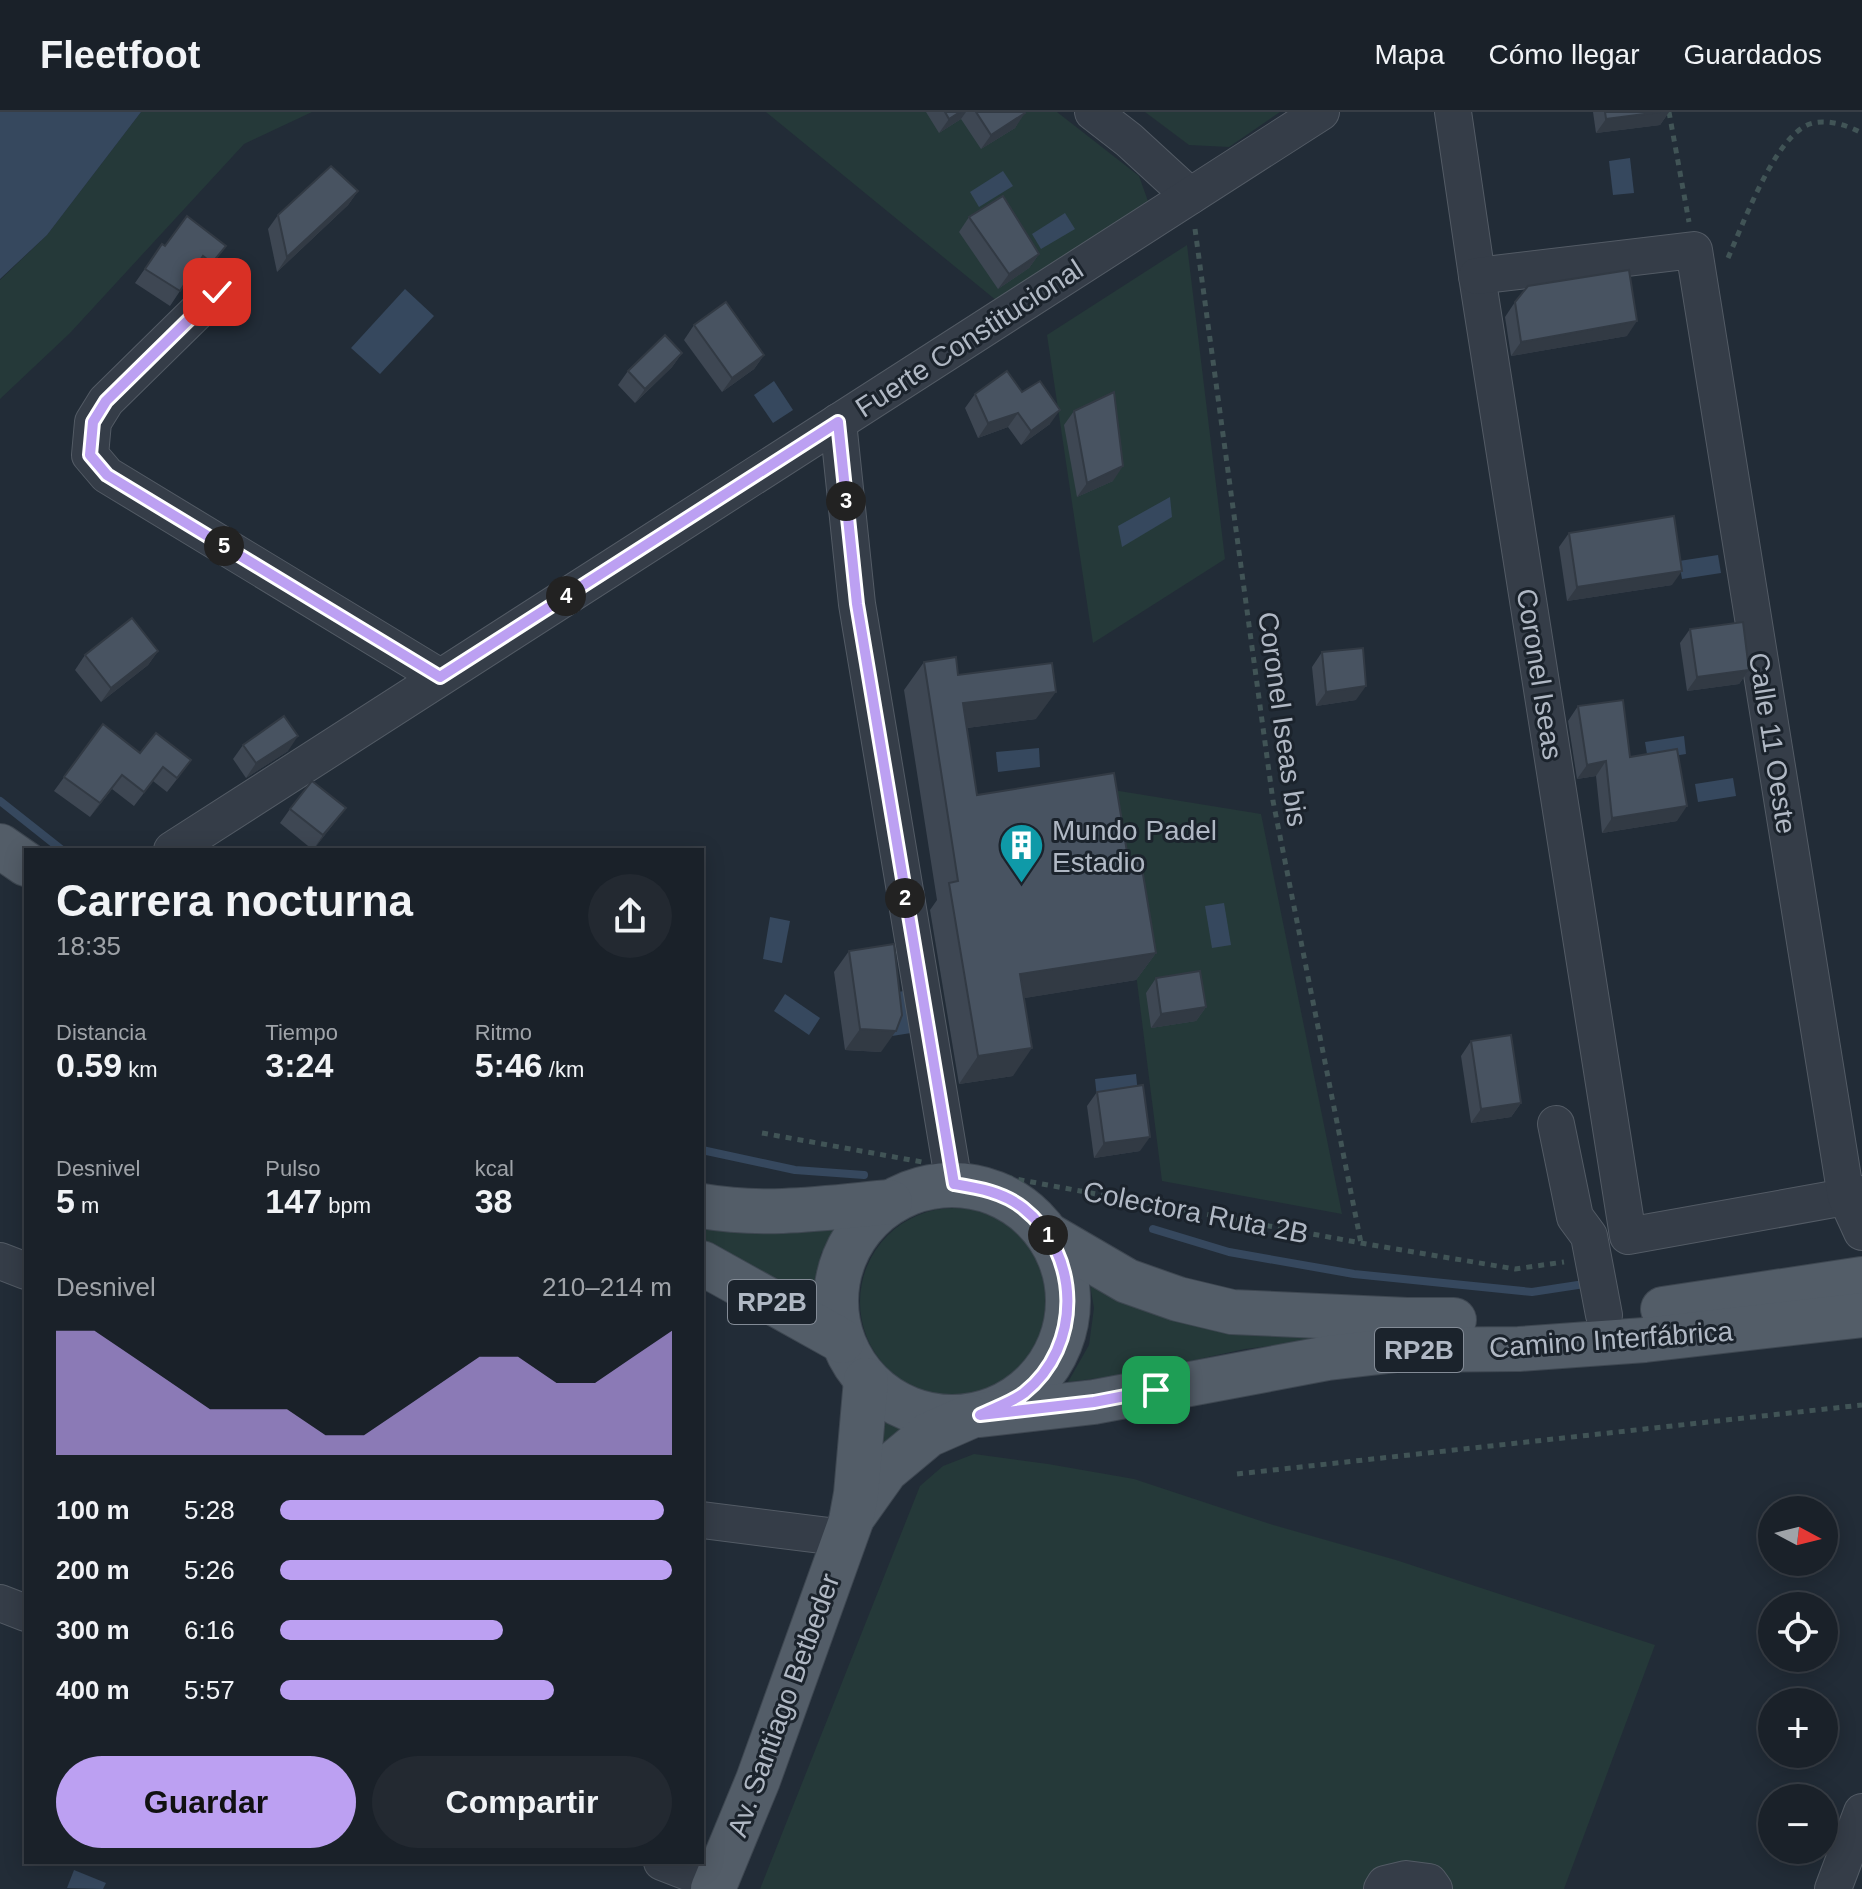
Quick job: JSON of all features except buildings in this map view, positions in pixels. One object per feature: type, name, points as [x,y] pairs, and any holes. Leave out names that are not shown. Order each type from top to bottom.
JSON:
[{"type":"main road","points":[[0,846],[24,863]]},
{"type":"main road","points":[[0,876],[24,893]]},
{"type":"main road","name":"Camino Interfábrica","points":[[976,1415],[1024,1393],[1047,1368],[1063,1336],[1069,1301],[1063,1266],[1048,1235],[1023,1208],[956,1174],[890,1202],[861,1228],[842,1263],[835,1302],[842,1341],[852,1362],[866,1380],[893,1402],[926,1415],[976,1415],[1094,1402],[1328,1358],[1397,1350],[1519,1349],[1645,1340],[1862,1315]]},
{"type":"main road","name":"Camino Interfábrica","points":[[704,1206],[731,1211],[778,1212],[890,1202]]},
{"type":"main road","name":"Camino Interfábrica","points":[[1048,1235],[1127,1281],[1178,1299],[1232,1312],[1407,1320],[1529,1320],[1671,1308],[1862,1279]]},
{"type":"main road","name":"RP2B","points":[[704,1264],[842,1341]]},
{"type":"main road","points":[[848,1529],[856,1494],[866,1380]]},
{"type":"main road","points":[[848,1529],[886,1470],[928,1435],[976,1415]]},
{"type":"main road","name":"Av. Santiago Betbeder","points":[[714,1886],[758,1780],[848,1529]]},
{"type":"street","points":[[1093,112],[1129,140],[1190,196]]},
{"type":"street","name":"Fuerte Constitucional","points":[[175,848],[1321,112]]},
{"type":"street","name":"Coronel Iseas","points":[[1453,112],[1628,1236],[1854,1195]]},
{"type":"street","points":[[1477,276],[1711,254]]},
{"type":"street","name":"Calle 11 Oeste","points":[[1711,254],[1862,1232]]},
{"type":"street","points":[[217,292],[106,401],[93,422],[90,455],[107,475],[440,677]]},
{"type":"street","points":[[838,422],[857,604],[956,1174]]},
{"type":"street","points":[[1556,1124],[1575,1217],[1589,1236],[1604,1315]]},
{"type":"street","points":[[0,1261],[24,1270]]},
{"type":"street","points":[[704,1520],[848,1529]]},
{"type":"street","points":[[0,1603],[24,1612]]},
{"type":"street","points":[[1833,1889],[1862,1812]]},
{"type":"street","points":[[666,1864],[714,1886]]},
{"type":"street","points":[[1382,1889],[1385,1884],[1406,1879],[1429,1882],[1434,1889]]},
{"type":"path","points":[[1669,112],[1711,254]]},
{"type":"path","points":[[1711,254],[1788,141],[1803,127],[1819,122],[1841,124],[1862,133]]},
{"type":"path","name":"Coronel Iseas bis","points":[[1190,196],[1273,801],[1361,1243]]},
{"type":"path","name":"Colectora Ruta 2B","points":[[762,1133],[956,1174],[1515,1269],[1573,1260]]},
{"type":"path","points":[[1237,1474],[1862,1405]]},
{"type":"green space","points":[[141,112],[312,112],[244,144],[70,333],[0,399],[0,280],[47,235]]},
{"type":"green space","points":[[766,112],[1057,112],[1139,176],[1149,204],[997,301]]},
{"type":"green space","points":[[1145,112],[1280,112],[1229,147],[1189,145]]},
{"type":"green space","points":[[1187,245],[1225,559],[1093,643],[1047,335]]},
{"type":"green space","points":[[1113,790],[1261,814],[1342,1214],[1162,1181]]},
{"type":"green space","points":[[954,1208],[990,1215],[1021,1235],[1041,1266],[1048,1302],[1041,1338],[1021,1369],[990,1389],[954,1396],[918,1389],[887,1369],[867,1338],[860,1302],[867,1266],[887,1235],[918,1215]]},
{"type":"green space","points":[[704,1215],[847,1216],[821,1253],[813,1304],[704,1241]]},
{"type":"green space","points":[[1088,1274],[1346,1324],[1646,1329],[1346,1337],[1245,1349],[1130,1374],[1068,1382],[1089,1345],[1094,1308]]},
{"type":"green space","points":[[876,1404],[925,1423],[892,1451],[877,1443]]},
{"type":"green space","points":[[974,1454],[1134,1479],[1655,1645],[1564,1889],[760,1889],[920,1486],[943,1466]]},
{"type":"water","points":[[0,112],[141,112],[47,235],[0,279]]},
{"type":"water","points":[[1630,158],[1634,193],[1613,195],[1609,161]]},
{"type":"water","points":[[1003,171],[1013,186],[979,207],[970,192]]},
{"type":"water","points":[[1065,213],[1075,229],[1041,249],[1032,234]]},
{"type":"water","points":[[405,289],[434,316],[380,374],[351,348]]},
{"type":"water","points":[[774,381],[793,410],[773,423],[754,395]]},
{"type":"water","points":[[1170,497],[1172,517],[1122,547],[1118,526]]},
{"type":"water","points":[[1718,555],[1721,573],[1682,579],[1679,561]]},
{"type":"water","points":[[1684,736],[1686,754],[1648,760],[1645,742]]},
{"type":"water","points":[[1039,748],[1040,767],[998,772],[996,752]]},
{"type":"water","points":[[1733,778],[1736,796],[1698,802],[1695,784]]},
{"type":"water","points":[[1224,903],[1231,945],[1212,948],[1205,906]]},
{"type":"water","points":[[770,917],[790,921],[782,963],[763,959]]},
{"type":"water","points":[[904,991],[911,1033],[892,1036],[885,994]]},
{"type":"water","points":[[785,994],[820,1018],[809,1035],[774,1011]]},
{"type":"water","points":[[1136,1074],[1138,1094],[1097,1098],[1095,1079]]},
{"type":"water","points":[[74,1870],[106,1883],[103,1889],[67,1888]]},
{"type":"waterway","points":[[0,801],[59,848]]},
{"type":"waterway","points":[[704,1150],[795,1170],[864,1175]]},
{"type":"waterway","points":[[1153,1229],[1229,1252],[1354,1274],[1532,1292],[1591,1283]]},
{"type":"place","name":"Mundo Padel Estadio","points":[[1021,885]]},
{"type":"route","points":[[217,292],[106,401],[93,422],[90,455],[107,475],[440,677],[838,422],[857,604],[954,1184],[990,1190],[1023,1208],[1048,1235],[1063,1266],[1069,1301],[1063,1336],[1047,1368],[1024,1393],[980,1415],[1094,1402],[1156,1390]]}]
